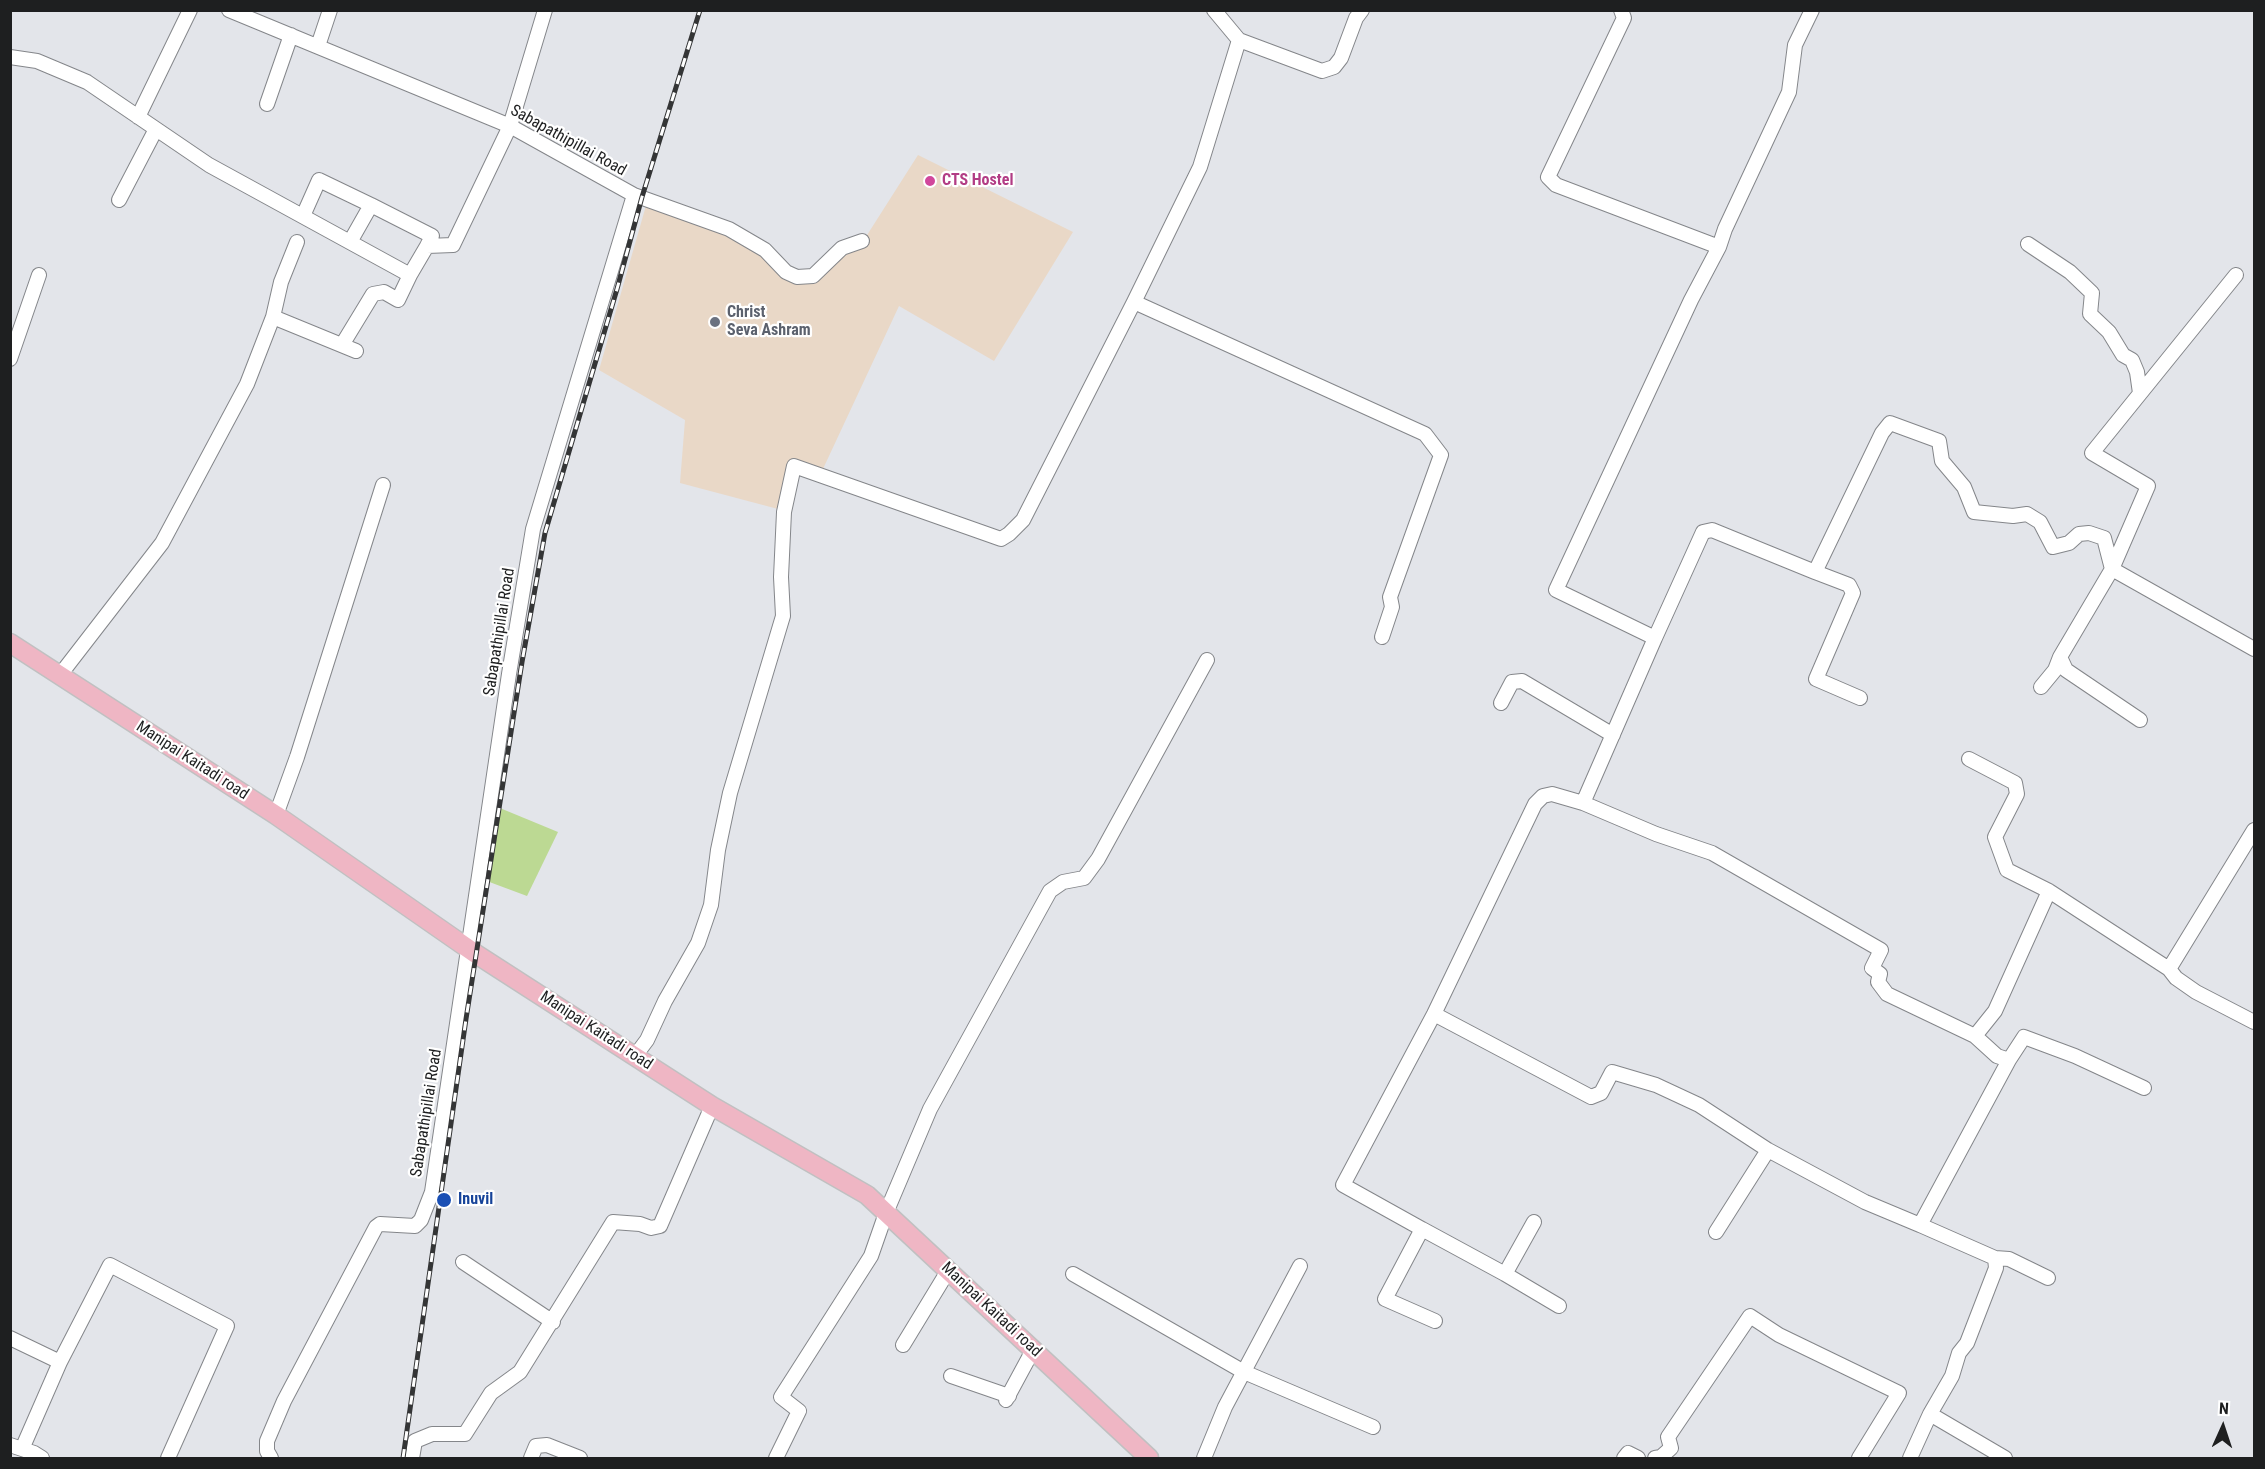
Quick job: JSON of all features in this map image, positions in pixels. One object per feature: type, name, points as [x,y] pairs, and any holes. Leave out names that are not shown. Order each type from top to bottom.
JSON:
[{"type":"main road","name":"Manipai Kaitadi road","points":[[10,643],[276,815],[469,950],[712,1106],[867,1195],[1145,1457]]},
{"type":"street","points":[[138,117],[190,10]]},
{"type":"street","name":"Sabapathipillai Road","points":[[229,10],[510,126],[634,195],[534,529],[509,674],[432,1192],[421,1220],[416,1226],[380,1224],[376,1227],[284,1401],[267,1441],[267,1451],[271,1458]]},
{"type":"street","points":[[318,46],[330,10]]},
{"type":"street","points":[[428,246],[453,245],[510,126],[545,10]]},
{"type":"street","points":[[1214,10],[1239,40],[1322,71],[1334,67],[1341,58],[1356,18],[1362,10]]},
{"type":"street","points":[[1621,10],[1624,18],[1548,177],[1556,185],[1719,247]]},
{"type":"street","points":[[1655,638],[1556,590],[1691,300],[1719,247],[1725,229],[1789,92],[1795,45],[1812,10]]},
{"type":"street","points":[[267,104],[291,35]]},
{"type":"street","points":[[635,1056],[647,1040],[665,1001],[698,943],[711,905],[718,850],[730,793],[783,616],[781,577],[784,512],[794,466],[1000,539],[1009,534],[1023,520],[1200,167],[1239,40]]},
{"type":"street","points":[[10,57],[37,61],[87,82],[209,165],[410,275]]},
{"type":"street","points":[[119,200],[156,129]]},
{"type":"street","points":[[303,216],[320,180],[432,236],[398,300],[384,291],[373,294],[342,345]]},
{"type":"street","points":[[634,195],[729,229],[765,250],[786,272],[797,278],[813,276],[842,248],[862,241]]},
{"type":"street","points":[[350,242],[371,205]]},
{"type":"street","points":[[60,675],[162,543],[247,384],[273,317],[280,282],[297,242]]},
{"type":"street","points":[[2028,244],[2070,273],[2092,292],[2090,314],[2109,332],[2123,355],[2132,360],[2137,372],[2140,393]]},
{"type":"street","points":[[10,359],[39,275]]},
{"type":"street","points":[[2041,687],[2055,670],[2060,657],[2112,569],[2148,486],[2092,453],[2236,275]]},
{"type":"street","points":[[1134,302],[1425,434],[1441,455],[1390,597],[1392,607],[1382,637]]},
{"type":"street","points":[[273,317],[356,351]]},
{"type":"street","points":[[1815,572],[1882,433],[1890,423],[1939,441],[1942,461],[1964,487],[1974,512],[2013,516],[2027,514],[2040,522],[2053,547],[2069,543],[2079,534],[2089,533],[2104,538],[2112,569],[2254,649]]},
{"type":"street","points":[[276,815],[297,757],[382,485]]},
{"type":"street","points":[[1583,803],[1703,532],[1712,530],[1849,585],[1853,593],[1816,679],[1860,698]]},
{"type":"street","points":[[2060,657],[2066,670],[2140,720]]},
{"type":"street","points":[[776,1458],[799,1411],[781,1396],[871,1256],[886,1213],[930,1109],[1050,891],[1063,882],[1084,878],[1098,859],[1207,660]]},
{"type":"street","points":[[1501,703],[1512,682],[1522,681],[1612,735]]},
{"type":"street","points":[[1969,759],[2015,783],[2018,794],[1995,837],[2007,870],[2049,891],[2169,969],[2176,978],[2196,992],[2254,1022]]},
{"type":"street","points":[[1559,1306],[1344,1185],[1434,1014],[1536,804],[1543,796],[1552,794],[1583,803],[1656,834],[1712,853],[1744,870],[1881,950],[1872,968],[1880,974],[1878,982],[1887,993],[1974,1036],[1997,1056],[2009,1060]]},
{"type":"street","points":[[2169,969],[2254,830]]},
{"type":"street","points":[[1974,1036],[1995,1011],[2049,891]]},
{"type":"street","points":[[1434,1014],[1590,1097],[1601,1093],[1612,1072],[1656,1085],[1699,1105],[1768,1150],[1865,1202],[1995,1258],[2009,1258],[2048,1278]]},
{"type":"street","points":[[1920,1225],[2009,1060],[2024,1037],[2075,1056],[2144,1088]]},
{"type":"street","points":[[412,1458],[415,1442],[432,1434],[465,1434],[491,1393],[520,1372],[613,1222],[640,1224],[651,1228],[660,1226],[712,1106]]},
{"type":"street","points":[[1716,1232],[1768,1150]]},
{"type":"street","points":[[1505,1274],[1534,1222]]},
{"type":"street","points":[[1422,1229],[1385,1299],[1435,1321]]},
{"type":"street","points":[[1910,1458],[1930,1414],[1952,1376],[1959,1353],[1967,1343],[1996,1269],[1995,1258]]},
{"type":"street","points":[[463,1262],[553,1322]]},
{"type":"street","points":[[42,1458],[16,1447],[110,1264],[228,1326],[168,1458]]},
{"type":"street","points":[[1204,1458],[1226,1407],[1300,1266]]},
{"type":"street","points":[[903,1345],[948,1271]]},
{"type":"street","points":[[1073,1274],[1244,1372],[1373,1427]]},
{"type":"street","points":[[1655,1458],[1671,1448],[1668,1437],[1749,1316],[1779,1335],[1899,1393],[1859,1458]]},
{"type":"street","points":[[10,1338],[60,1362]]},
{"type":"street","points":[[951,1376],[1007,1398],[1033,1350]]},
{"type":"street","points":[[1930,1414],[2005,1458]]},
{"type":"street","points":[[531,1458],[536,1446],[548,1445],[580,1458]]},
{"type":"street","points":[[1624,1458],[1628,1453],[1638,1458]]},
{"type":"shaded area","points":[[918,155],[1073,232],[994,361],[899,306],[822,471],[792,461],[778,509],[680,483],[685,420],[599,370],[647,202],[728,231],[796,280],[862,243]]},
{"type":"green space","points":[[495,806],[558,832],[527,896],[484,880]]},
{"type":"railway","points":[[403,1458],[466,1019],[522,662],[545,533],[642,197],[700,10]]},
{"type":"place","name":"CTS Hostel","points":[[930,181]]},
{"type":"place","name":"Christ Seva Ashram","points":[[715,322]]},
{"type":"place","name":"Inuvil","points":[[444,1200]]}]
